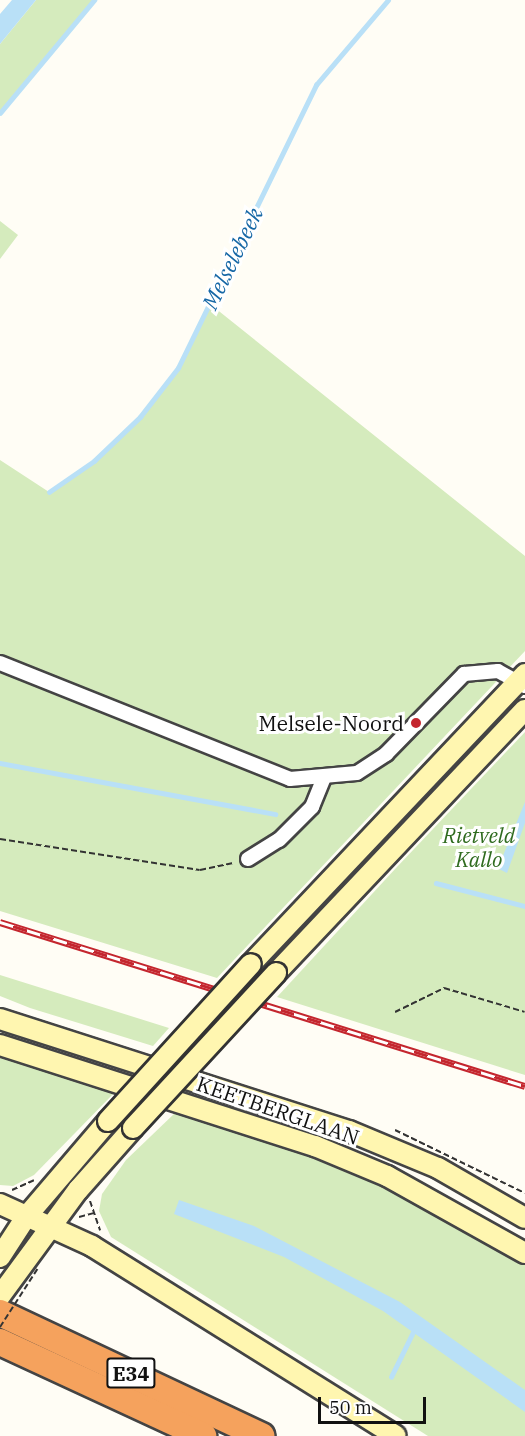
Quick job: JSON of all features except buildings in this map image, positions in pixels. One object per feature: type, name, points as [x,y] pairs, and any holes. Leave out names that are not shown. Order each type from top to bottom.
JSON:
[{"type":"highway","name":"E34","points":[[0,1313],[261,1436]]},
{"type":"highway","name":"E34","points":[[0,1341],[203,1436]]},
{"type":"main road","points":[[2,1254],[26,1217],[108,1121],[251,964],[523,680]]},
{"type":"main road","points":[[0,1296],[30,1264],[67,1207],[133,1128],[525,710]]},
{"type":"main road","name":"KEETBERGLAAN","points":[[0,1019],[349,1131],[438,1168],[525,1218]]},
{"type":"main road","name":"KEETBERGLAAN","points":[[0,1046],[315,1146],[387,1176],[525,1253]]},
{"type":"main road","points":[[0,1204],[92,1246],[396,1436]]},
{"type":"main road","points":[[67,1207],[92,1246]]},
{"type":"main road","points":[[26,1217],[31,1232],[30,1264]]},
{"type":"street","points":[[0,663],[250,766],[290,779],[324,778],[357,773],[386,754],[464,674],[482,669],[523,680]]},
{"type":"street","points":[[248,859],[279,840],[312,807],[324,778]]},
{"type":"path","points":[[0,839],[200,870],[248,859]]},
{"type":"path","points":[[394,1012],[444,988],[525,1012]]},
{"type":"path","points":[[15,1190],[37,1178]]},
{"type":"path","points":[[0,1327],[30,1264]]},
{"type":"green space","points":[[36,0],[95,0],[0,113],[0,44]]},
{"type":"green space","points":[[0,221],[18,235],[0,259]]},
{"type":"green space","points":[[210,304],[525,556],[525,651],[217,978],[0,911],[0,460],[49,492],[94,461],[140,417],[178,368]]},
{"type":"green space","name":"Rietveld Kallo","points":[[525,732],[525,1075],[277,997],[396,868]]},
{"type":"green space","points":[[0,975],[169,1028],[153,1046],[30,1008],[0,996]]},
{"type":"green space","points":[[0,1056],[117,1090],[34,1175],[13,1186],[0,1185]]},
{"type":"green space","points":[[176,1112],[355,1172],[525,1265],[525,1436],[428,1436],[111,1237],[99,1211],[102,1194],[126,1160]]},
{"type":"water","points":[[12,0],[36,0],[0,44],[0,14]]},
{"type":"water","points":[[525,802],[525,823],[507,873],[499,869],[500,863]]},
{"type":"water","points":[[179,1200],[254,1226],[400,1302],[525,1390],[525,1412],[383,1311],[284,1257],[174,1214]]},
{"type":"waterway","points":[[0,113],[94,0]]},
{"type":"waterway","name":"Melselebeek","points":[[49,492],[94,461],[140,417],[178,368],[316,85],[388,0]]},
{"type":"waterway","points":[[0,763],[275,814]]},
{"type":"waterway","points":[[436,883],[525,906]]},
{"type":"waterway","points":[[391,1377],[415,1328]]},
{"type":"railway","points":[[0,922],[525,1086]]},
{"type":"place","name":"Melsele-Noord","points":[[416,723]]}]
